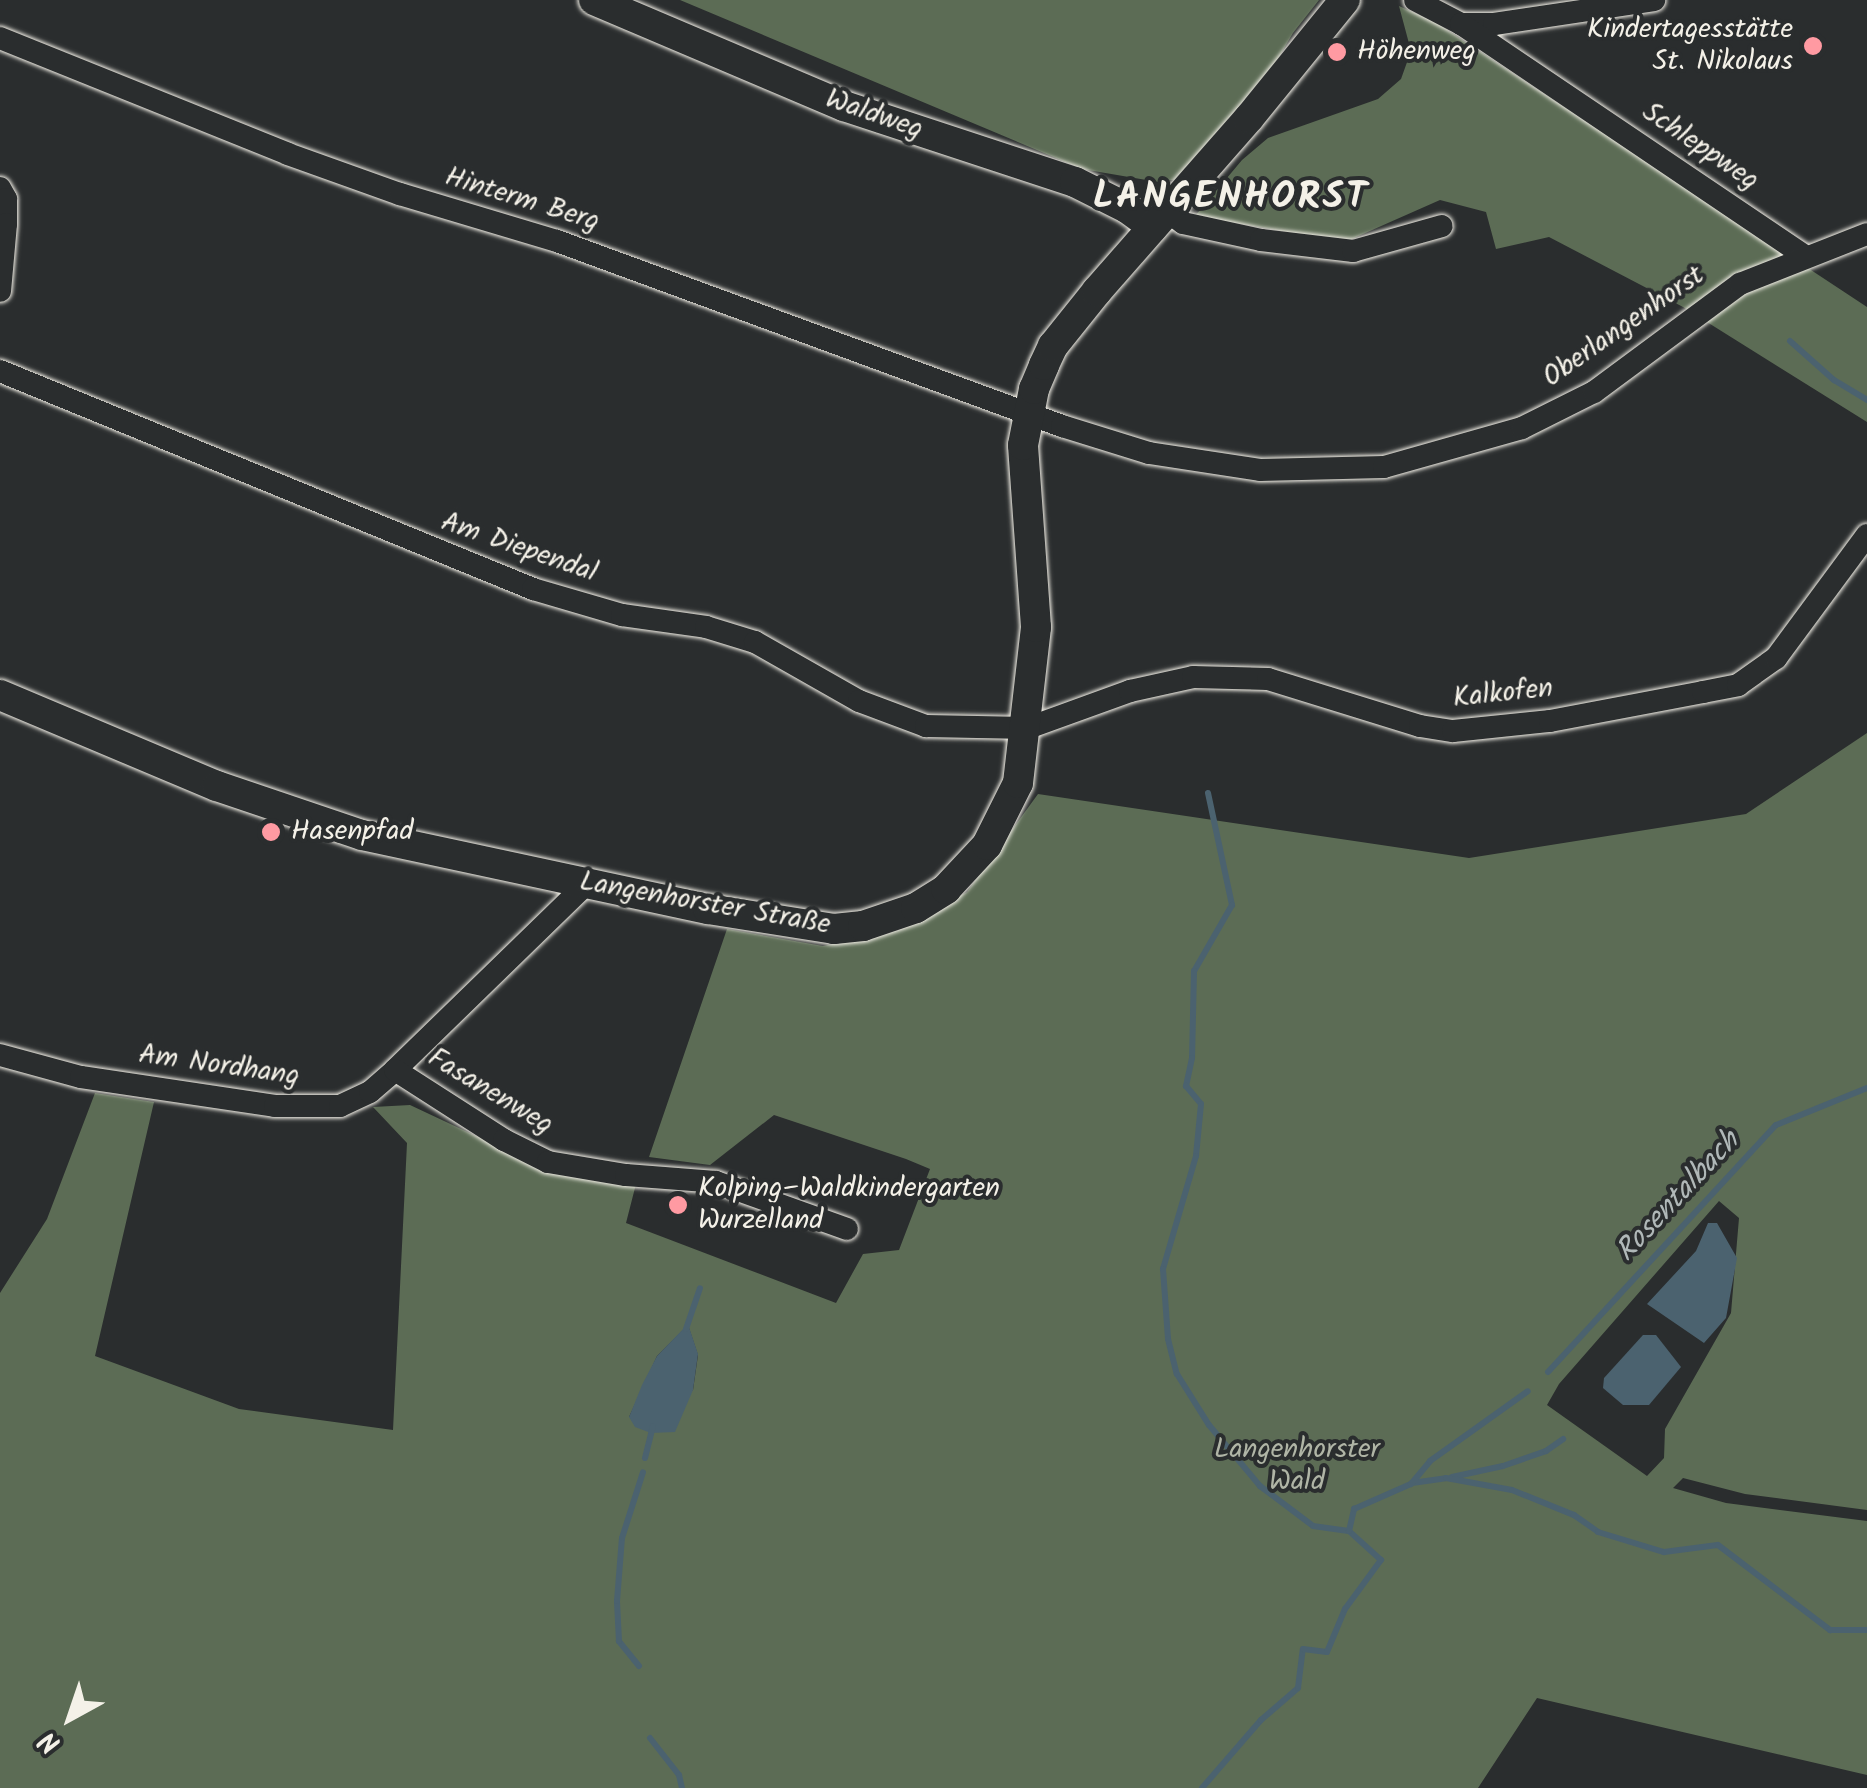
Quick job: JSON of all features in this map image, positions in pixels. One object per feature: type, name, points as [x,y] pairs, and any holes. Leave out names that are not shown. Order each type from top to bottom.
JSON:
[{"type":"street","name":"Waldweg","points":[[594,0],[844,106],[1075,182],[1159,219]]},
{"type":"street","name":"Langenhorster Straße","points":[[0,695],[294,814],[362,835],[586,884],[834,928],[890,918],[946,890],[987,846],[1018,783],[1028,728],[1036,627],[1024,476],[1028,414],[1053,346],[1345,0]]},
{"type":"street","name":"Schleppweg","points":[[1415,0],[1462,24],[1795,259]]},
{"type":"street","points":[[1462,24],[1654,0]]},
{"type":"street","name":"Hinterm Berg","points":[[0,38],[288,154],[400,194],[575,248],[1028,414]]},
{"type":"street","points":[[0,188],[6,199],[0,291]]},
{"type":"street","points":[[1159,219],[1261,240],[1353,251],[1442,226]]},
{"type":"street","name":"Oberlangenhorst","points":[[1028,414],[1150,453],[1198,463],[1322,471],[1415,462],[1522,428],[1582,399],[1740,284],[1795,259],[1867,234]]},
{"type":"street","name":"Am Diependal","points":[[0,371],[532,588],[622,614],[706,627],[755,642],[859,701],[895,716],[926,726],[1028,728]]},
{"type":"street","name":"Kalkofen","points":[[1028,728],[1157,683],[1194,677],[1268,678],[1420,726],[1453,732],[1550,721],[1704,692],[1738,684],[1776,658],[1867,535]]},
{"type":"street","name":"Am Nordhang","points":[[0,1054],[81,1077],[308,1110],[340,1106],[370,1092],[395,1070],[586,884]]},
{"type":"street","name":"Fasanenweg","points":[[395,1070],[504,1140],[548,1162],[626,1176],[716,1182],[847,1229]]},
{"type":"green space","points":[[680,0],[1319,0],[1293,33],[1265,81],[1179,179],[1158,182],[1082,169]]},
{"type":"green space","points":[[1399,6],[1435,22],[1867,307],[1867,422],[1683,307],[1549,237],[1496,249],[1486,212],[1440,200],[1345,242],[1195,216],[1242,160],[1268,138],[1378,99],[1401,79],[1411,51]]},
{"type":"green space","name":"Langenhorster Wald","points":[[1867,733],[1867,1510],[1745,1494],[1683,1478],[1673,1488],[1726,1503],[1867,1521],[1867,1775],[1537,1698],[1478,1788],[0,1788],[0,1293],[47,1219],[95,1093],[154,1102],[95,1356],[239,1409],[393,1430],[407,1143],[373,1107],[410,1105],[508,1151],[637,1180],[626,1223],[836,1303],[863,1254],[899,1250],[930,1169],[906,1159],[774,1115],[710,1165],[649,1157],[727,929],[823,946],[899,930],[967,892],[1038,794],[1469,858],[1746,814]],"holes":[[[1719,1201],[1739,1218],[1731,1313],[1665,1429],[1664,1458],[1647,1476],[1547,1405],[1559,1384]],[[688,1325],[698,1355],[693,1390],[629,1417],[657,1356]]]},
{"type":"water","points":[[1708,1223],[1717,1223],[1737,1258],[1726,1318],[1704,1343],[1647,1304],[1696,1251]]},
{"type":"water","points":[[688,1324],[698,1354],[693,1390],[675,1432],[651,1433],[635,1427],[629,1417],[642,1385],[657,1356]]},
{"type":"water","points":[[1643,1335],[1656,1335],[1681,1367],[1649,1405],[1623,1405],[1603,1388],[1604,1378]]},
{"type":"waterway","points":[[1790,341],[1834,380],[1867,400]]},
{"type":"waterway","points":[[1208,793],[1232,905],[1194,971],[1192,1058],[1186,1086],[1201,1104],[1196,1156],[1163,1269],[1168,1339],[1177,1374],[1209,1425],[1260,1486],[1313,1526],[1349,1531]]},
{"type":"waterway","name":"Rosentalbach","points":[[1548,1372],[1776,1125],[1867,1088]]},
{"type":"waterway","points":[[686,1329],[700,1288]]},
{"type":"waterway","name":"Rosentalbach","points":[[1202,1788],[1261,1720],[1298,1688],[1303,1649],[1327,1652],[1345,1609],[1381,1560],[1349,1531],[1354,1509],[1411,1484],[1430,1461],[1528,1391]]},
{"type":"waterway","points":[[645,1458],[653,1426]]},
{"type":"waterway","points":[[1452,1477],[1503,1466],[1546,1451],[1563,1439]]},
{"type":"waterway","points":[[639,1666],[619,1641],[617,1601],[622,1538],[643,1472]]},
{"type":"waterway","points":[[1412,1483],[1446,1478],[1512,1490],[1574,1515],[1598,1532],[1664,1552],[1718,1545],[1830,1630],[1867,1630]]},
{"type":"waterway","points":[[650,1738],[679,1775],[682,1788]]},
{"type":"place","name":"Kindertagesstätte St. Nikolaus","points":[[1813,46]]},
{"type":"place","name":"Höhenweg","points":[[1337,52]]},
{"type":"place","name":"Hasenpfad","points":[[271,832]]},
{"type":"place","name":"Kolping–Waldkindergarten Wurzelland","points":[[678,1205]]},
{"type":"district","name":"LANGENHORST","points":[[1231,199]]}]
